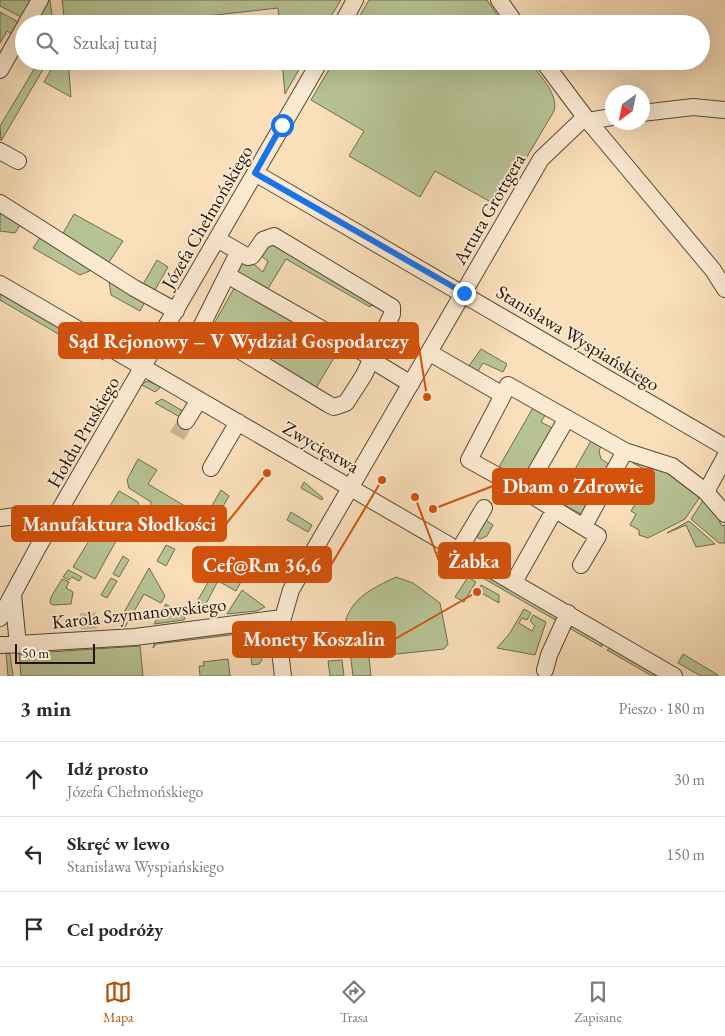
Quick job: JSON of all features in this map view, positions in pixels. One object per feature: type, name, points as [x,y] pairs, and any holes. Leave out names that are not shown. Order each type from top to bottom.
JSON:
[{"type":"street","points":[[31,15],[40,0]]},
{"type":"street","points":[[347,15],[356,0]]},
{"type":"street","points":[[500,0],[510,15]]},
{"type":"street","points":[[0,70],[15,44]]},
{"type":"street","name":"Józefa Chełmońskiego","points":[[143,367],[315,70]]},
{"type":"street","points":[[550,70],[586,119],[713,270],[725,289]]},
{"type":"street","points":[[650,113],[693,107],[725,110]]},
{"type":"street","points":[[586,119],[605,118]]},
{"type":"street","name":"Artura Grottgera","points":[[283,676],[278,635],[291,590],[541,159],[586,119]]},
{"type":"street","points":[[0,151],[18,161]]},
{"type":"street","name":"Stanisława Wyspiańskiego","points":[[255,173],[464,293],[725,447]]},
{"type":"street","points":[[0,203],[134,288],[176,311]]},
{"type":"street","points":[[217,239],[248,258],[252,256],[263,240],[274,236],[392,307],[392,314],[364,375],[346,403],[334,407],[328,404],[201,327],[238,252]]},
{"type":"street","points":[[227,275],[371,358],[412,384]]},
{"type":"street","name":"Zwycięstwa","points":[[0,284],[674,676]]},
{"type":"street","points":[[430,352],[503,395]]},
{"type":"street","name":"Hołdu Pruskiego","points":[[0,618],[143,367]]},
{"type":"street","points":[[581,565],[598,536],[525,491],[469,460],[508,385],[625,451],[672,466],[706,492],[725,514]]},
{"type":"street","points":[[186,421],[199,400]]},
{"type":"street","points":[[525,491],[567,418]]},
{"type":"street","points":[[210,468],[238,422]]},
{"type":"street","points":[[584,526],[625,451]]},
{"type":"street","points":[[706,492],[725,457]]},
{"type":"street","points":[[459,550],[484,508]]},
{"type":"street","points":[[514,582],[555,509]]},
{"type":"street","points":[[0,518],[16,516],[47,533]]},
{"type":"street","points":[[13,595],[18,644]]},
{"type":"street","points":[[545,670],[549,655],[568,613]]},
{"type":"street","name":"Karola Szymanowskiego","points":[[0,646],[90,635],[282,618]]},
{"type":"green space","points":[[0,0],[33,0],[25,15],[17,15],[0,6]]},
{"type":"green space","points":[[44,0],[50,0],[52,15],[36,15]]},
{"type":"green space","points":[[62,0],[341,0],[332,15],[279,15],[278,8],[215,15],[64,15]]},
{"type":"green space","points":[[369,0],[487,0],[497,15],[360,15]]},
{"type":"green space","points":[[0,12],[15,20],[15,32],[13,35],[7,31],[0,43]]},
{"type":"green space","points":[[34,70],[43,70],[1,141],[0,126]]},
{"type":"green space","points":[[51,70],[69,70],[71,97],[44,82]]},
{"type":"green space","points":[[283,70],[299,70],[285,94]]},
{"type":"green space","points":[[329,70],[536,70],[551,91],[555,105],[554,111],[498,206],[435,171],[420,197],[349,156],[364,131],[311,100]]},
{"type":"green space","points":[[0,208],[22,222],[15,233],[0,231]]},
{"type":"green space","points":[[74,214],[123,241],[107,265],[62,235]]},
{"type":"green space","points":[[41,236],[99,267],[80,275],[33,248]]},
{"type":"green space","points":[[270,240],[386,311],[371,305],[370,307],[286,259],[266,292],[237,274],[238,263],[249,260],[263,272],[268,261],[258,254]]},
{"type":"green space","points":[[157,260],[168,267],[155,290],[142,286]]},
{"type":"green space","points":[[108,274],[146,300],[140,311],[111,295]]},
{"type":"green space","points":[[237,283],[341,346],[316,388],[214,331],[215,322]]},
{"type":"green space","points":[[0,292],[102,352],[103,360],[0,300]]},
{"type":"green space","points":[[481,349],[507,364],[503,372],[483,363],[478,371],[469,366]]},
{"type":"green space","points":[[148,381],[161,387],[155,392],[140,384]]},
{"type":"green space","points":[[162,399],[183,411],[180,417],[155,403]]},
{"type":"green space","points":[[534,406],[547,412],[541,422],[556,430],[523,480],[499,467]]},
{"type":"green space","points":[[592,439],[602,444],[599,451],[601,459],[612,466],[583,515],[557,501]]},
{"type":"green space","points":[[138,459],[157,470],[148,484],[205,518],[221,490],[229,496],[209,531],[197,537],[191,534],[176,541],[143,522],[151,507],[151,502],[129,488],[127,480]]},
{"type":"green space","points":[[636,460],[670,470],[702,494],[685,519],[648,538],[639,535],[639,530],[630,525],[636,514],[631,511],[651,476],[651,473],[633,463]]},
{"type":"green space","points":[[304,482],[323,498],[322,500],[301,488]]},
{"type":"green space","points":[[119,491],[138,502],[140,508],[123,540],[116,541],[95,579],[73,567]]},
{"type":"green space","points":[[706,496],[724,517],[719,521],[722,526],[725,525],[725,543],[719,543],[691,519]]},
{"type":"green space","points":[[291,512],[312,525],[308,532],[287,520]]},
{"type":"green space","points":[[483,518],[493,525],[487,536],[480,539],[477,537],[479,533],[475,531]]},
{"type":"green space","points":[[689,521],[715,544],[696,547],[686,525],[667,533]]},
{"type":"green space","points":[[166,545],[175,549],[166,566],[157,561]]},
{"type":"green space","points":[[228,548],[235,552],[227,566],[244,576],[236,591],[218,581],[200,615],[192,610]]},
{"type":"green space","points":[[437,552],[461,559],[558,615],[559,622],[469,570],[443,558]]},
{"type":"green space","points":[[123,556],[129,560],[119,577],[113,574]]},
{"type":"green space","points":[[149,568],[165,596],[161,603],[144,594],[125,627],[118,623]]},
{"type":"green space","points":[[68,570],[82,577],[79,581],[72,577],[69,580],[63,577]]},
{"type":"green space","points":[[396,577],[413,583],[440,603],[448,644],[444,649],[369,657],[371,676],[353,676],[346,619],[360,598]]},
{"type":"green space","points":[[468,577],[476,582],[464,602],[455,597]]},
{"type":"green space","points":[[111,578],[117,581],[107,598],[101,595]]},
{"type":"green space","points":[[62,579],[69,582],[66,588],[73,592],[71,604],[53,605],[50,603],[51,597]]},
{"type":"green space","points":[[481,585],[499,595],[499,603],[478,591]]},
{"type":"green space","points":[[242,590],[265,607],[257,611],[227,614]]},
{"type":"green space","points":[[166,604],[185,618],[184,620],[154,624]]},
{"type":"green space","points":[[524,609],[531,613],[527,620],[522,618],[519,623],[532,631],[535,626],[530,621],[533,615],[546,622],[535,655],[497,648],[510,633]]},
{"type":"green space","points":[[568,624],[601,640],[602,647],[564,625]]},
{"type":"green space","points":[[251,630],[247,633],[156,644],[153,648],[155,642]]},
{"type":"green space","points":[[254,630],[259,634],[262,660],[259,664],[252,665],[248,634]]},
{"type":"green space","points":[[140,646],[143,676],[21,676],[19,654]]},
{"type":"green space","points":[[611,647],[662,676],[652,676],[607,650]]},
{"type":"green space","points":[[6,653],[10,654],[13,676],[8,676]]},
{"type":"green space","points":[[683,654],[718,676],[701,676],[678,663]]},
{"type":"green space","points":[[228,659],[230,676],[200,676],[199,666],[204,666],[203,662]]},
{"type":"green space","points":[[342,660],[344,676],[330,676],[328,661]]},
{"type":"tunnel","points":[[177,436],[186,421]]},
{"type":"tunnel","points":[[88,613],[89,631]]},
{"type":"place","name":"Sąd Rejonowy – V Wydział Gospodarczy","points":[[427,397]]},
{"type":"place","name":"Manufaktura Słodkości","points":[[267,473]]},
{"type":"place","name":"Cef@Rm 36,6","points":[[382,480]]},
{"type":"place","name":"Żabka","points":[[415,497]]},
{"type":"place","name":"Dbam o Zdrowie","points":[[433,509]]},
{"type":"place","name":"Monety Koszalin","points":[[477,592]]},
{"type":"route","points":[[282,125],[255,173],[464,293]]}]
